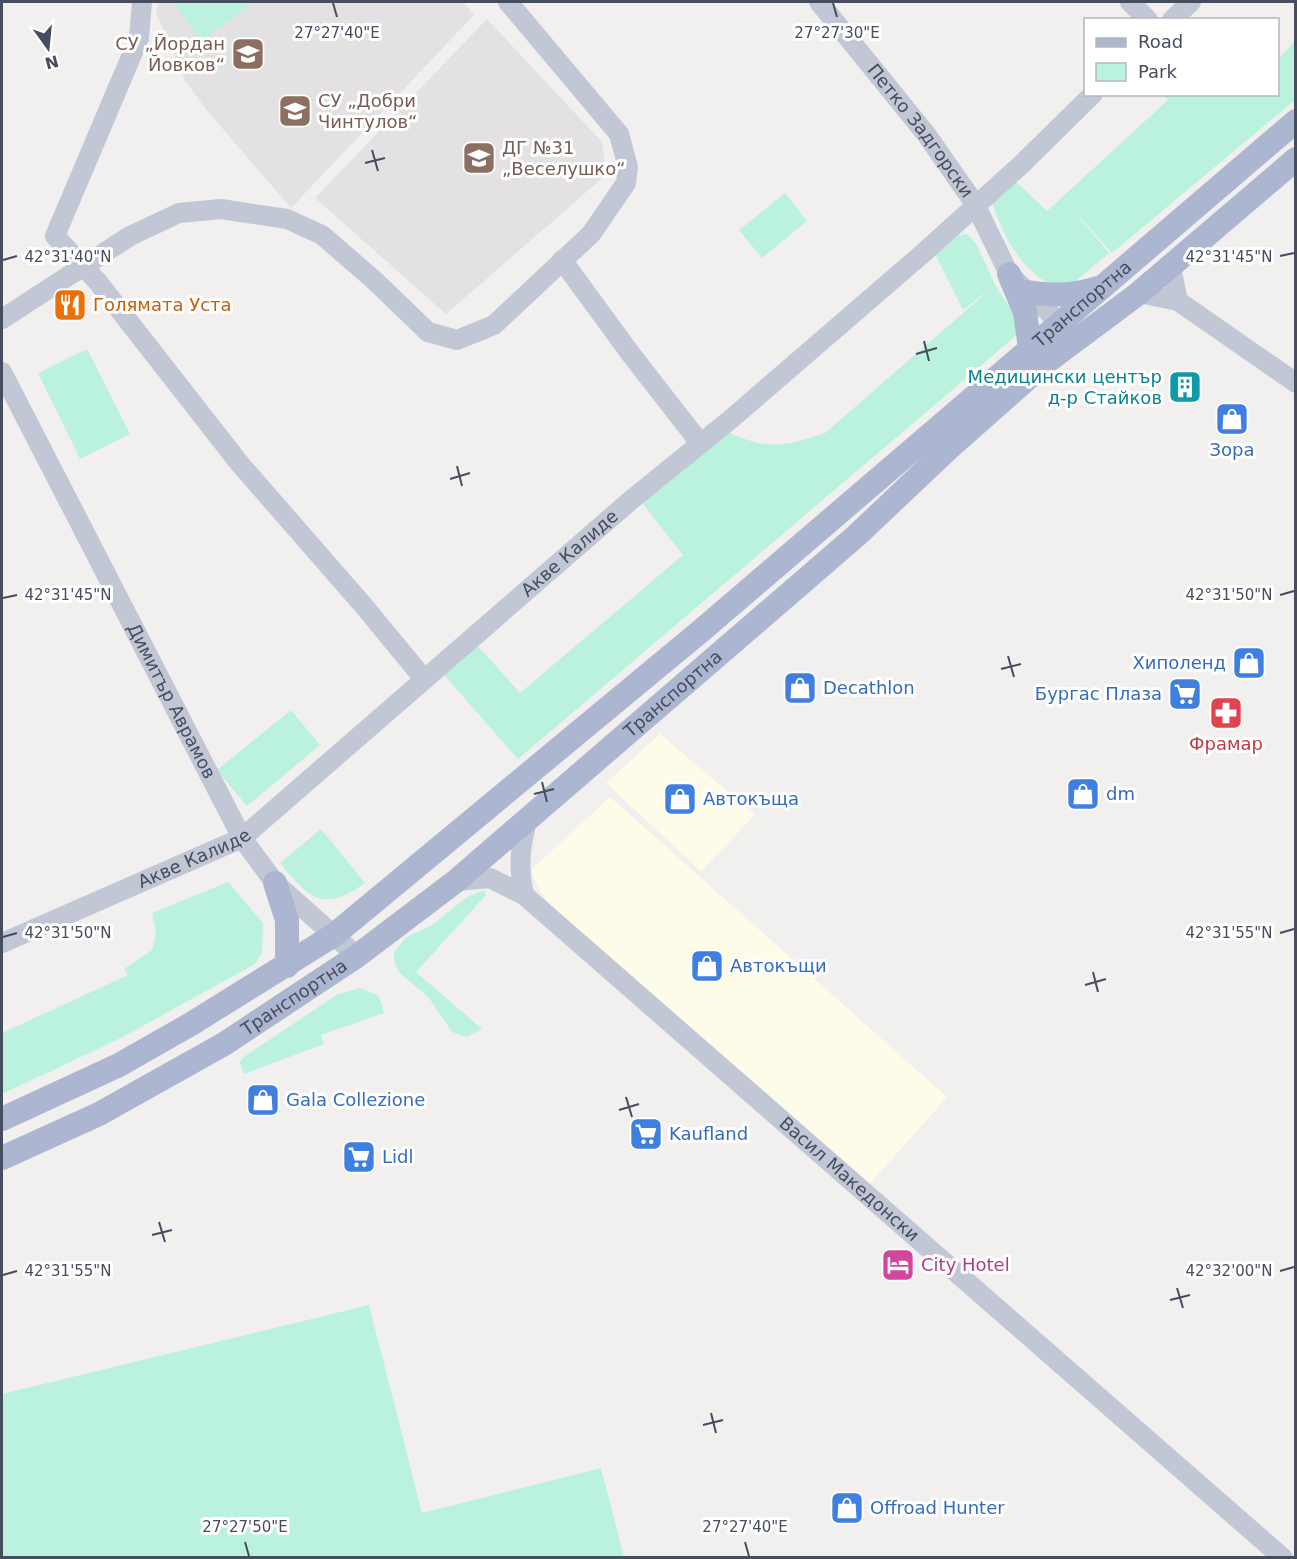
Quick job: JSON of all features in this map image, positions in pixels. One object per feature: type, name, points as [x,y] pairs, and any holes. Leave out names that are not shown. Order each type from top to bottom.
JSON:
[{"type":"main road","name":"Транспортна","points":[[2,1158],[45,1140],[157,1083],[224,1044],[357,956],[456,881],[856,536],[1040,367],[1106,285],[1296,121]]},
{"type":"main road","name":"Транспортна","points":[[2,1119],[119,1065],[287,966],[334,935],[702,630],[1030,348],[1068,331],[1139,293],[1296,159]]},
{"type":"main road","points":[[1010,274],[1025,312],[1030,348]]},
{"type":"main road","points":[[1027,291],[1053,296],[1081,294],[1106,285]]},
{"type":"main road","points":[[275,883],[287,920],[287,966]]},
{"type":"street","points":[[142,2],[139,38],[55,236],[84,266],[240,464],[424,679]]},
{"type":"street","points":[[2,319],[130,236],[179,213],[221,209],[287,219],[322,235],[374,280],[428,332],[457,340],[494,325],[591,234],[626,183],[628,167],[619,134],[508,2]]},
{"type":"street","name":"Петко Задгорски","points":[[819,2],[926,134],[975,204],[1010,274],[1068,331]]},
{"type":"street","points":[[1130,2],[1146,18]]},
{"type":"street","points":[[1175,18],[1191,2]]},
{"type":"street","name":"Акве Калиде","points":[[2,943],[242,838],[424,679],[921,255],[1022,164],[1091,96]]},
{"type":"street","points":[[562,260],[700,443]]},
{"type":"street","points":[[1171,267],[1178,301]]},
{"type":"street","points":[[1139,293],[1178,301],[1296,383]]},
{"type":"street","name":"Димитър Аврамов","points":[[2,372],[242,838],[275,883],[357,956]]},
{"type":"street","points":[[524,895],[519,873],[519,853],[527,821]]},
{"type":"street","name":"Васил Македонски","points":[[456,881],[490,878],[524,895],[1282,1557]]},
{"type":"shaded area","points":[[158,2],[463,2],[474,15],[291,208],[209,113],[185,81],[156,13]]},
{"type":"shaded area","name":"ДГ №31 „Веселушко“","points":[[487,19],[602,142],[606,175],[446,314],[315,198]]},
{"type":"shaded area","name":"Автокъща","points":[[660,734],[755,815],[701,871],[606,783]]},
{"type":"shaded area","name":"Автокъщи","points":[[610,797],[947,1097],[867,1187],[554,911],[537,886],[531,870]]},
{"type":"green space","points":[[173,2],[253,2],[202,41]]},
{"type":"green space","points":[[1295,41],[1295,100],[1112,253],[1068,204],[1109,253],[1065,290],[1039,277],[1018,256],[1003,230],[992,202],[1012,178],[1047,211],[1168,100],[1164,96],[1279,96],[1279,58]]},
{"type":"green space","points":[[785,193],[807,221],[762,258],[739,230]]},
{"type":"green space","points":[[967,234],[977,245],[995,285],[1024,329],[518,759],[444,675],[477,645],[520,693],[683,555],[636,495],[729,433],[755,442],[777,445],[825,433],[993,287],[963,310],[933,250],[948,236]]},
{"type":"green space","points":[[87,349],[130,434],[80,459],[38,373]]},
{"type":"green space","points":[[291,710],[320,745],[247,806],[217,770]]},
{"type":"green space","points":[[321,829],[365,883],[338,898],[327,900],[308,893],[280,863]]},
{"type":"green space","points":[[228,882],[263,923],[262,953],[255,964],[121,1038],[2,1094],[2,1033],[128,975],[124,969],[152,950],[156,932],[152,913]]},
{"type":"green space","points":[[484,890],[486,895],[416,972],[482,1029],[467,1037],[452,1032],[429,998],[399,972],[394,961],[394,953],[405,938],[432,925],[467,897]]},
{"type":"green space","points":[[360,988],[379,996],[384,1013],[321,1035],[324,1044],[244,1074],[240,1063],[242,1058],[338,994]]},
{"type":"green space","points":[[369,1305],[422,1513],[601,1468],[624,1557],[2,1557],[2,1394]]},
{"type":"place","name":"СУ „Йордан Йовков“","points":[[248,54]]},
{"type":"place","name":"СУ „Добри Чинтулов“","points":[[295,111]]},
{"type":"place","name":"ДГ №31 „Веселушко“","points":[[479,158]]},
{"type":"place","name":"Голямата Уста","points":[[70,305]]},
{"type":"place","name":"Медицински център д-р Стайков","points":[[1185,387]]},
{"type":"place","name":"Зора","points":[[1232,419]]},
{"type":"place","name":"Хиполенд","points":[[1249,663]]},
{"type":"place","name":"Decathlon","points":[[800,688]]},
{"type":"place","name":"Бургас Плаза","points":[[1185,694]]},
{"type":"place","name":"Фрамар","points":[[1226,713]]},
{"type":"place","name":"dm","points":[[1083,794]]},
{"type":"place","name":"Автокъща","points":[[680,799]]},
{"type":"place","name":"Автокъщи","points":[[707,966]]},
{"type":"place","name":"Gala Collezione","points":[[263,1100]]},
{"type":"place","name":"Kaufland","points":[[646,1134]]},
{"type":"place","name":"Lidl","points":[[359,1157]]},
{"type":"place","name":"City Hotel","points":[[898,1265]]},
{"type":"place","name":"Offroad Hunter","points":[[847,1508]]}]
